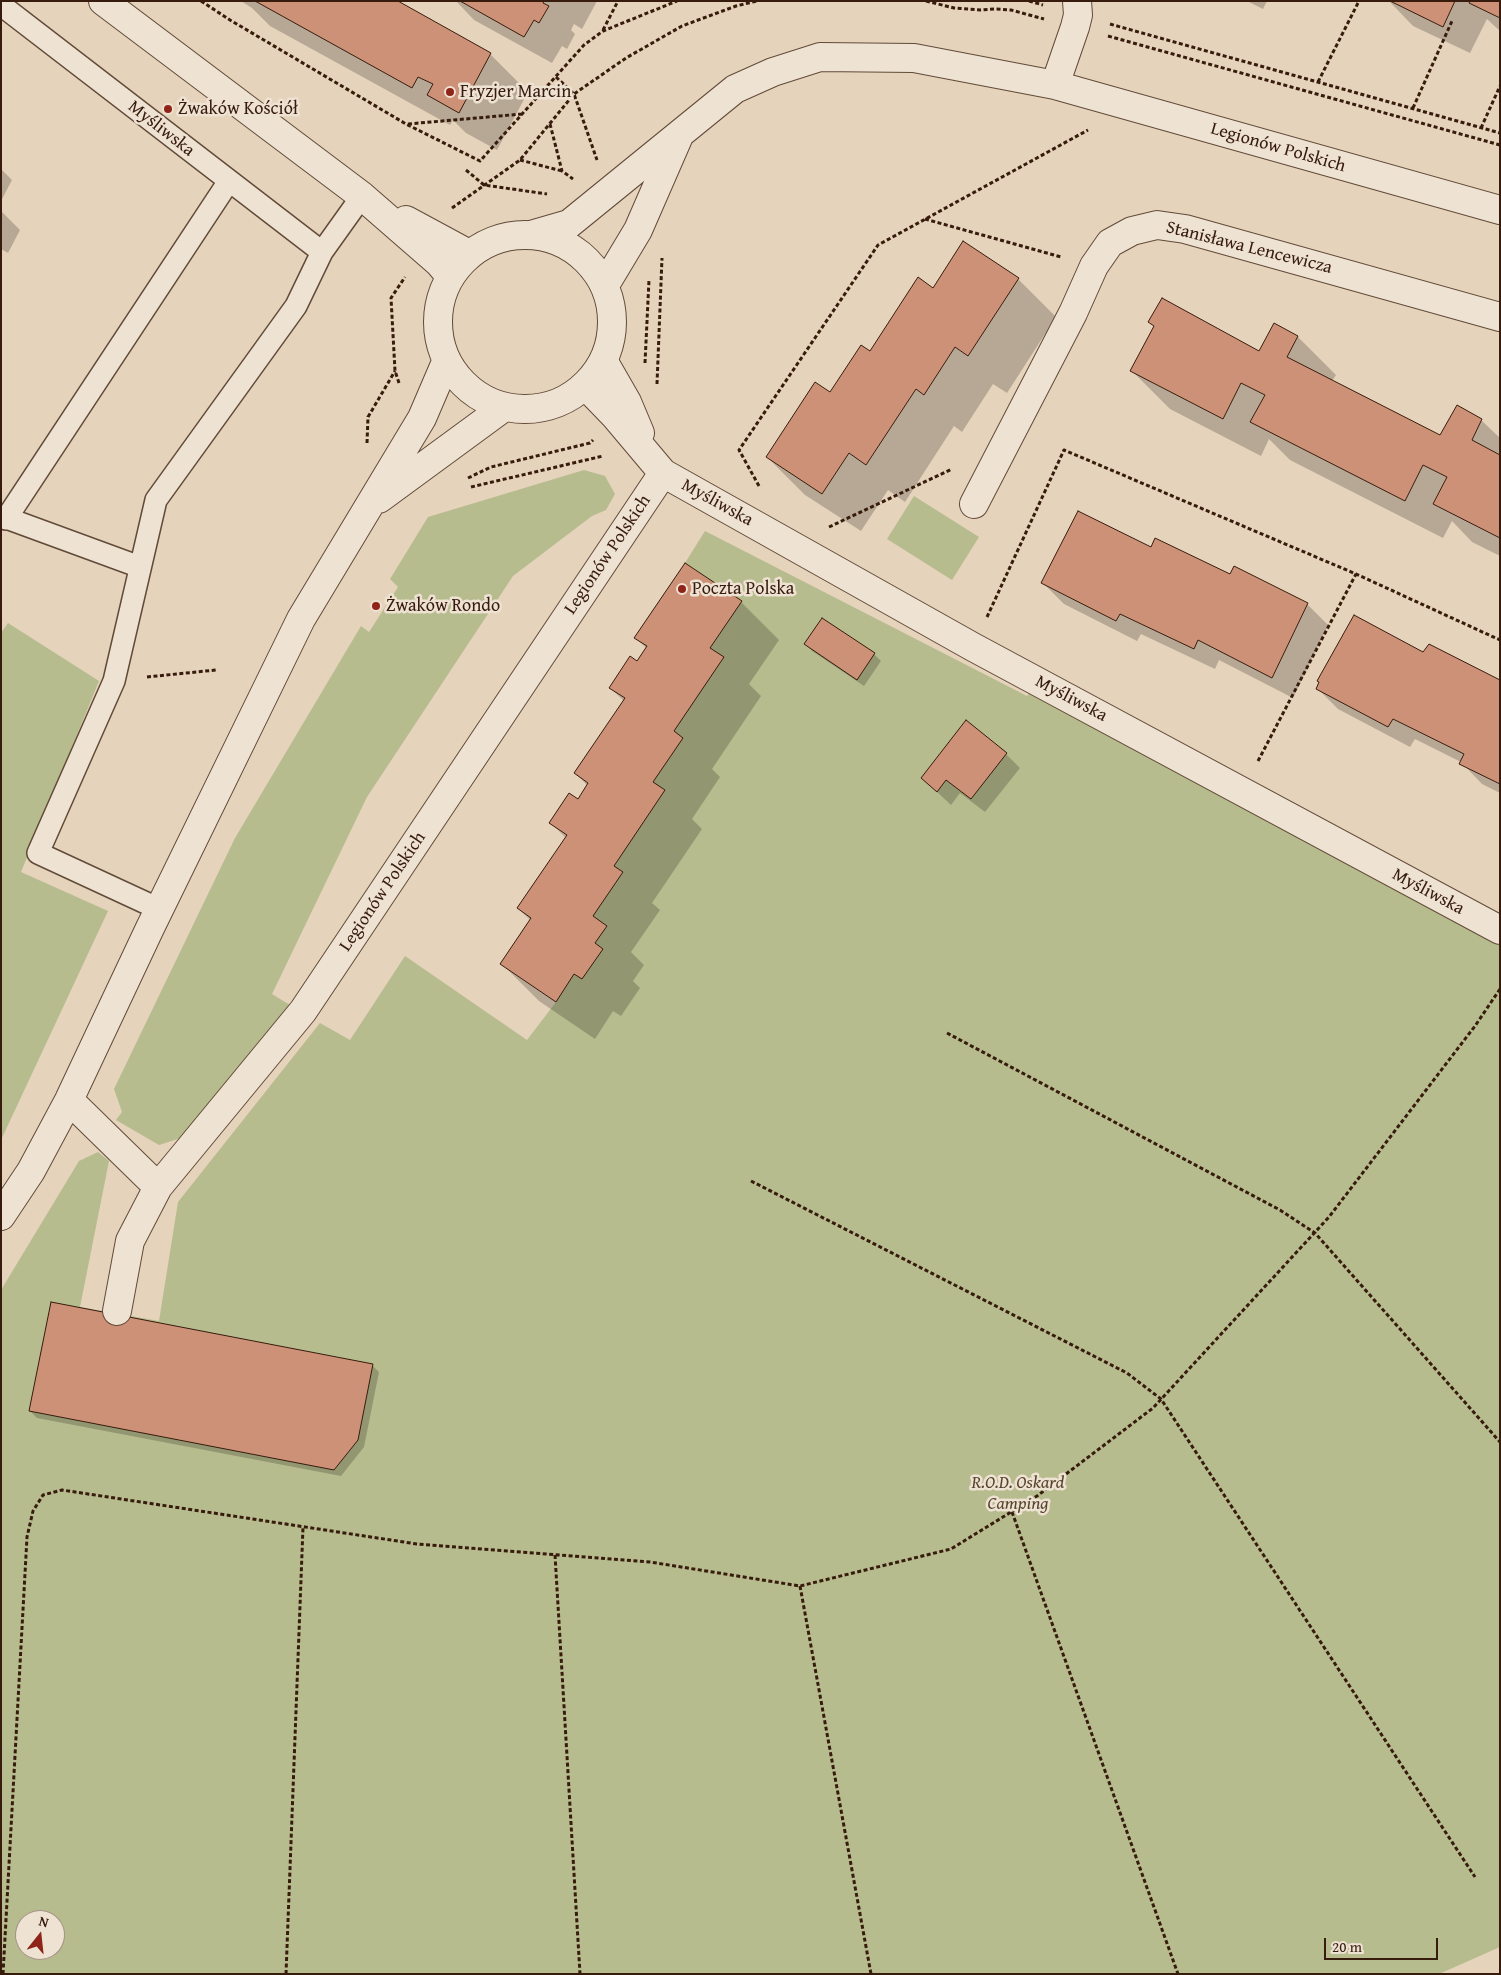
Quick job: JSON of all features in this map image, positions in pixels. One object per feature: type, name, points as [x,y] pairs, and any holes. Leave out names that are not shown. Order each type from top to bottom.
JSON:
[{"type":"street","points":[[103,1],[362,196],[439,263],[450,276]]},
{"type":"street","points":[[1056,85],[1076,14]]},
{"type":"street","name":"Legionów Polskich","points":[[531,235],[569,224],[735,89],[773,72],[820,57],[914,58],[1056,85],[1500,210]]},
{"type":"street","points":[[605,285],[638,230],[681,132]]},
{"type":"street","points":[[362,196],[469,254]]},
{"type":"street","name":"Stanisława Lencewicza","points":[[974,504],[1073,312],[1094,266],[1110,243],[1132,231],[1157,225],[1186,229],[1500,317]]},
{"type":"street","points":[[531,235],[553,239],[579,253],[590,263],[605,285],[613,310],[612,337],[604,362],[596,376],[586,386],[561,403],[533,410],[503,408],[482,400],[464,386],[446,362],[438,333],[439,304],[450,276],[469,254],[488,243],[509,236],[531,235]]},
{"type":"street","points":[[1,1216],[31,1171],[69,1100],[159,909],[301,619],[422,418],[446,362]]},
{"type":"street","points":[[604,362],[627,402],[657,466]]},
{"type":"street","name":"Myśliwska","points":[[586,386],[615,416],[657,466],[792,545],[973,646],[1500,930]]},
{"type":"street","points":[[371,504],[503,408]]},
{"type":"street","name":"Legionów Polskich","points":[[117,1311],[130,1241],[158,1187],[304,1012],[657,466]]},
{"type":"street","points":[[69,1100],[158,1187]]},
{"type":"lane","name":"Myśliwska","points":[[1,5],[322,252]]},
{"type":"lane","points":[[140,567],[3,517],[229,181]]},
{"type":"lane","points":[[159,909],[38,853],[114,681],[156,500],[296,306],[322,252],[362,196]]},
{"type":"path","points":[[201,1],[406,124],[480,161],[584,45],[602,31],[677,1]]},
{"type":"path","points":[[602,31],[618,1]]},
{"type":"path","points":[[926,1],[954,8],[1076,14],[1500,145]]},
{"type":"path","points":[[1030,1],[1500,133]]},
{"type":"path","points":[[1318,82],[1359,1]]},
{"type":"path","points":[[1413,108],[1452,21]]},
{"type":"path","points":[[1481,128],[1500,86]]},
{"type":"path","points":[[406,124],[522,114]]},
{"type":"path","points":[[763,493],[739,450],[878,245],[1091,128]]},
{"type":"path","points":[[520,160],[562,171]]},
{"type":"path","points":[[466,170],[484,185],[556,195]]},
{"type":"path","points":[[924,219],[1094,266]]},
{"type":"path","points":[[376,403],[395,370]]},
{"type":"path","points":[[792,545],[1005,444]]},
{"type":"path","points":[[973,646],[1064,450],[1356,574],[1500,640]]},
{"type":"path","points":[[463,480],[491,467]]},
{"type":"path","points":[[1242,792],[1356,574]]},
{"type":"path","points":[[114,681],[216,670]]},
{"type":"path","points":[[3,1974],[27,1537],[33,1511],[43,1495],[62,1490],[417,1544],[650,1562],[800,1586],[951,1549],[1012,1512],[1053,1484],[1153,1408],[1329,1217],[1470,1034],[1500,989]]},
{"type":"path","points":[[947,1033],[1280,1210],[1315,1233],[1500,1442]]},
{"type":"path","points":[[751,1181],[1127,1374],[1161,1398],[1475,1877]]},
{"type":"path","points":[[1012,1512],[1178,1974]]},
{"type":"path","points":[[286,1974],[303,1527]]},
{"type":"path","points":[[556,1555],[580,1974]]},
{"type":"path","points":[[800,1586],[871,1974]]},
{"type":"green space","points":[[584,470],[605,476],[615,494],[606,510],[592,516],[513,576],[367,797],[272,994],[290,1005],[184,1137],[159,1145],[116,1120],[122,1112],[114,1089],[235,838],[361,626],[369,632],[398,587],[390,579],[428,517]]},
{"type":"green space","points":[[914,496],[979,537],[952,580],[887,539]]},
{"type":"green space","name":"R.O.D. Oskard Camping","points":[[705,531],[1027,696],[1035,687],[1500,945],[1500,1947],[1439,1974],[1,1974],[1,1290],[79,1161],[98,1152],[109,1161],[80,1307],[159,1321],[178,1202],[320,1023],[350,1040],[405,956],[527,1040],[556,1002],[559,925],[710,648],[741,601],[685,563]]},
{"type":"green space","points":[[8,623],[99,681],[21,872],[108,911],[1,1140],[1,633]]},
{"type":"building","points":[[255,1],[398,1],[491,53],[459,113],[427,95],[433,84],[418,77],[412,88]]},
{"type":"building","points":[[460,1],[544,1],[543,3],[549,6],[539,23],[534,20],[524,37]]},
{"type":"building","points":[[1390,1],[1455,1],[1443,27]]},
{"type":"building","points":[[1470,1],[1500,1],[1500,18],[1469,3]]},
{"type":"building","points":[[963,241],[1019,278],[968,356],[955,347],[924,395],[916,389],[866,465],[849,453],[822,494],[766,457],[815,382],[830,392],[861,345],[870,351],[918,277],[933,288]]},
{"type":"building","points":[[1162,298],[1259,351],[1274,323],[1298,336],[1287,357],[1440,435],[1457,405],[1482,419],[1472,440],[1500,455],[1500,538],[1433,504],[1447,477],[1423,465],[1405,501],[1250,422],[1265,395],[1241,383],[1223,419],[1130,371],[1154,326],[1148,322]]},
{"type":"building","points":[[1078,511],[1151,547],[1155,538],[1230,574],[1234,566],[1308,603],[1272,678],[1198,640],[1194,649],[1120,614],[1116,621],[1041,583]]},
{"type":"building","points":[[685,563],[742,601],[710,648],[724,657],[674,731],[683,738],[653,782],[665,790],[614,866],[623,872],[593,916],[607,926],[595,943],[603,949],[582,979],[574,974],[556,1002],[500,964],[531,918],[517,908],[567,835],[549,823],[569,793],[578,799],[588,783],[574,773],[625,698],[609,688],[630,656],[637,661],[647,646],[634,638]]},
{"type":"building","points":[[1354,615],[1423,652],[1429,644],[1500,680],[1500,784],[1459,764],[1464,754],[1393,719],[1388,727],[1316,689],[1319,682],[1317,681]]},
{"type":"building","points":[[822,618],[875,653],[857,680],[804,644]]},
{"type":"building","points":[[966,720],[1007,753],[971,799],[946,780],[937,792],[921,778]]},
{"type":"building","points":[[51,1302],[373,1364],[358,1440],[334,1470],[29,1411]]},
{"type":"place","name":"Fryzjer Marcin","points":[[450,92]]},
{"type":"place","name":"Żwaków Kościół","points":[[168,109]]},
{"type":"place","name":"Poczta Polska","points":[[682,589]]},
{"type":"place","name":"Żwaków Rondo","points":[[376,606]]}]
